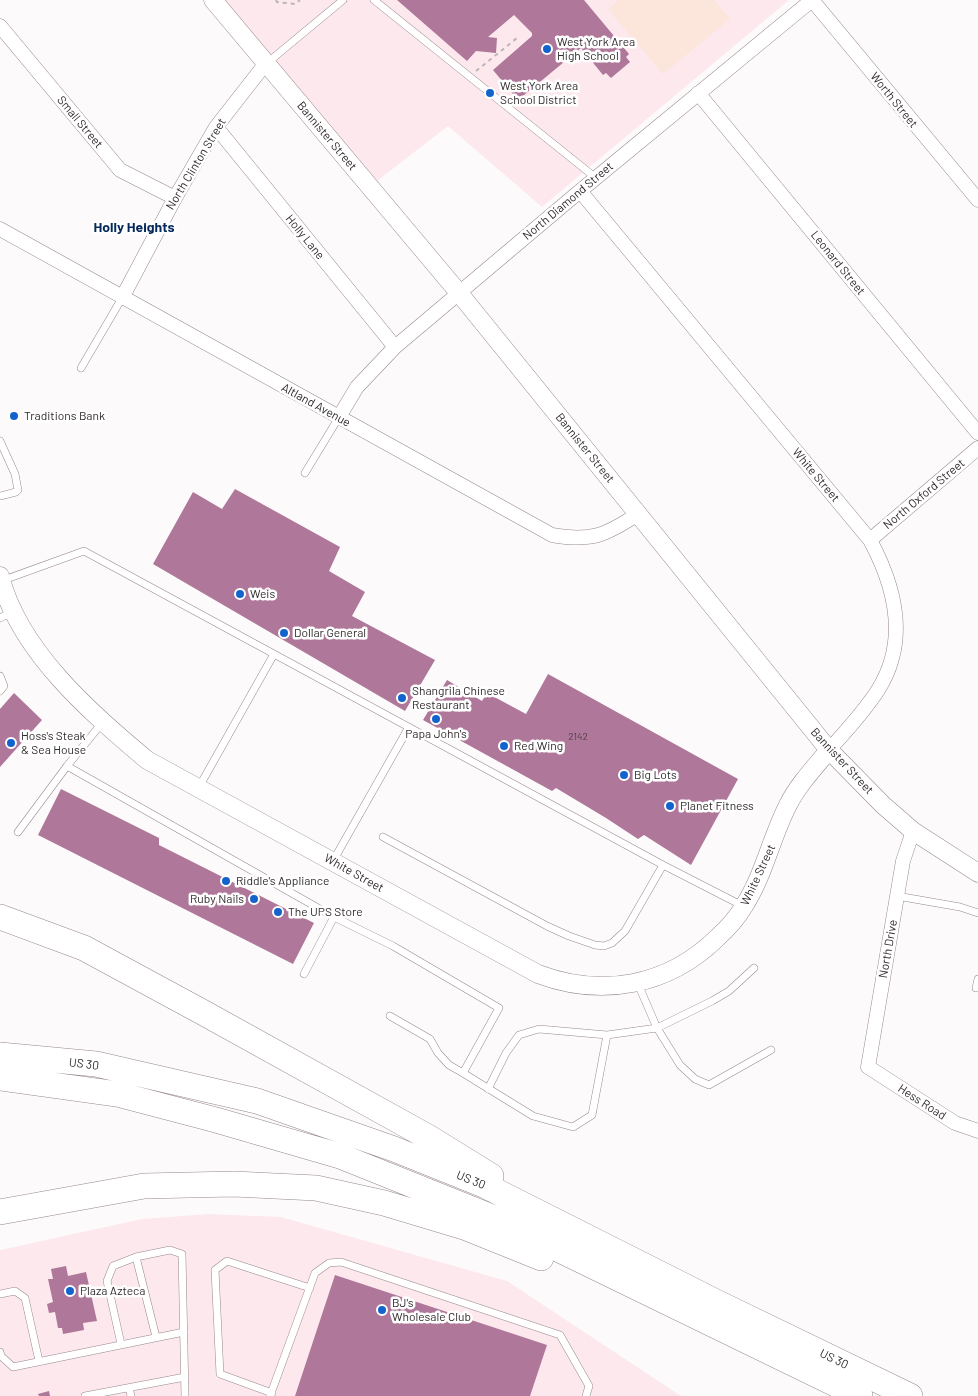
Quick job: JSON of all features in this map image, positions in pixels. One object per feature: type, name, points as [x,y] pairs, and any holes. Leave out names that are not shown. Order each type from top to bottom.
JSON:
[{"type":"highway","points":[[0,917],[84,948],[204,1013],[428,1137],[606,1246]]},
{"type":"highway","name":"US 30","points":[[0,1055],[96,1064],[257,1101],[394,1149],[486,1186],[910,1396]]},
{"type":"highway","name":"US 30","points":[[0,1078],[117,1094],[340,1156],[492,1217],[860,1396]]},
{"type":"highway","points":[[0,1212],[144,1186],[234,1184],[316,1188],[384,1203],[473,1230],[577,1272],[854,1396]]},
{"type":"street","name":"Bannister Street","points":[[213,0],[459,293],[829,750],[883,805],[913,832],[978,873]]},
{"type":"street","name":"North Diamond Street","points":[[339,417],[357,387],[395,347],[580,191],[812,0]]},
{"type":"street","name":"Worth Street","points":[[812,0],[978,200]]},
{"type":"street","name":"Small Street","points":[[0,26],[120,170],[175,198]]},
{"type":"street","name":"North Clinton Street","points":[[122,298],[175,198],[216,127],[266,63]]},
{"type":"street","name":"Leonard Street","points":[[698,93],[978,433]]},
{"type":"street","name":"Holly Lane","points":[[216,127],[395,347]]},
{"type":"street","name":"White Street","points":[[1,579],[6,615],[65,684],[102,723],[147,760],[538,974],[559,982],[585,986],[637,983],[660,976],[685,964],[708,948],[726,930],[744,907],[788,805],[802,783],[866,707],[879,688],[894,650],[896,630],[894,606],[890,584],[882,561],[870,540],[580,191]]},
{"type":"street","name":"Altland Avenue","points":[[0,229],[552,535],[567,538],[599,536],[613,530],[638,514]]},
{"type":"street","name":"North Oxford Street","points":[[870,540],[978,448]]},
{"type":"street","name":"North Drive","points":[[868,1067],[903,862],[913,832]]},
{"type":"street","name":"Hess Road","points":[[868,1067],[955,1123],[978,1131]]},
{"type":"lane","points":[[266,63],[344,0]]},
{"type":"lane","points":[[374,0],[596,178]]},
{"type":"lane","points":[[81,368],[122,298]]},
{"type":"lane","points":[[305,473],[339,417]]},
{"type":"lane","points":[[0,441],[12,466],[18,490],[0,496]]},
{"type":"lane","points":[[1,579],[84,551],[744,907]]},
{"type":"lane","points":[[199,788],[274,654]]},
{"type":"lane","points":[[0,676],[4,686],[0,691]]},
{"type":"lane","points":[[18,832],[102,723]]},
{"type":"lane","points":[[332,861],[409,727]]},
{"type":"lane","points":[[67,766],[334,917],[393,946],[499,1008],[463,1073]]},
{"type":"lane","points":[[383,837],[547,926],[569,936],[595,945],[604,946],[612,943],[625,931],[663,865]]},
{"type":"lane","points":[[897,896],[960,907],[978,913]]},
{"type":"lane","points":[[304,974],[334,917]]},
{"type":"lane","points":[[488,1089],[506,1053],[519,1035],[539,1029],[607,1035],[657,1028],[721,996],[754,968]]},
{"type":"lane","points":[[976,988],[978,979]]},
{"type":"lane","points":[[637,983],[657,1028],[680,1065],[695,1080],[709,1085],[770,1050]]},
{"type":"lane","points":[[390,1016],[430,1039],[438,1053],[449,1065],[488,1089],[533,1116],[573,1127],[592,1115],[607,1035]]},
{"type":"lane","points":[[121,1344],[107,1281],[113,1266],[136,1257],[170,1250],[182,1254],[185,1396]]},
{"type":"lane","points":[[136,1257],[156,1337]]},
{"type":"lane","points":[[310,1288],[227,1261],[215,1270],[220,1374],[271,1394],[310,1288],[315,1273],[329,1263],[341,1262],[560,1335],[589,1386],[586,1396]]},
{"type":"lane","points":[[0,1294],[15,1291],[25,1298],[39,1361]]},
{"type":"lane","points":[[0,1352],[1,1356],[13,1367],[184,1332]]},
{"type":"lane","points":[[85,1396],[184,1377]]},
{"type":"lane","points":[[129,1388],[130,1396]]},
{"type":"path","points":[[276,0],[295,4],[300,0]]},
{"type":"path","points":[[470,76],[517,38]]},
{"type":"shaded area","name":"West York Area School District","points":[[223,0],[789,0],[542,207],[448,126],[377,181]]},
{"type":"shaded area","points":[[619,0],[714,0],[730,19],[663,74],[608,9]]},
{"type":"shaded area","points":[[208,1214],[281,1217],[507,1281],[681,1396],[0,1396],[0,1250],[142,1219]]},
{"type":"building","name":"West York Area High School","points":[[397,0],[584,0],[629,54],[626,57],[630,62],[611,78],[606,73],[603,75],[581,48],[518,100],[493,70],[532,36],[532,33],[514,15],[488,37],[497,38],[496,53],[476,51],[467,61]]},
{"type":"building","points":[[235,489],[340,547],[329,571],[365,592],[352,616],[435,660],[405,711],[153,564],[193,492],[222,509]]},
{"type":"building","points":[[548,674],[738,779],[691,865],[644,835],[638,839],[556,788],[552,791],[423,720],[447,680],[482,701],[487,693],[526,714]]},
{"type":"building","name":"Hoss's Steak & Sea House","points":[[14,693],[42,720],[0,767],[0,709]]},
{"type":"building","points":[[61,789],[159,838],[159,845],[314,923],[293,964],[38,835]]},
{"type":"building","name":"Plaza Azteca","points":[[66,1266],[68,1276],[86,1272],[97,1321],[83,1323],[84,1330],[63,1334],[62,1328],[58,1328],[55,1312],[49,1313],[47,1304],[53,1302],[48,1279],[53,1279],[51,1269]]},
{"type":"building","name":"BJ's Wholesale Club","points":[[335,1275],[547,1345],[530,1396],[295,1396]]},
{"type":"building","points":[[49,1391],[50,1396],[39,1396],[38,1394]]},
{"type":"place","name":"West York Area High School","points":[[547,49]]},
{"type":"place","name":"West York Area School District","points":[[490,93]]},
{"type":"place","name":"Traditions Bank","points":[[14,416]]},
{"type":"place","name":"Weis","points":[[240,594]]},
{"type":"place","name":"Dollar General","points":[[284,633]]},
{"type":"place","name":"Shangrila Chinese Restaurant","points":[[402,698]]},
{"type":"place","name":"Papa John's","points":[[436,719]]},
{"type":"place","name":"Hoss's Steak & Sea House","points":[[11,743]]},
{"type":"place","name":"Red Wing","points":[[504,746]]},
{"type":"place","name":"Big Lots","points":[[624,775]]},
{"type":"place","name":"Planet Fitness","points":[[670,806]]},
{"type":"place","name":"Riddle's Appliance","points":[[226,881]]},
{"type":"place","name":"Ruby Nails","points":[[254,899]]},
{"type":"place","name":"The UPS Store","points":[[278,912]]},
{"type":"place","name":"Plaza Azteca","points":[[70,1291]]},
{"type":"place","name":"BJ's Wholesale Club","points":[[382,1310]]},
{"type":"district","name":"Holly Heights","points":[[134,227]]}]
